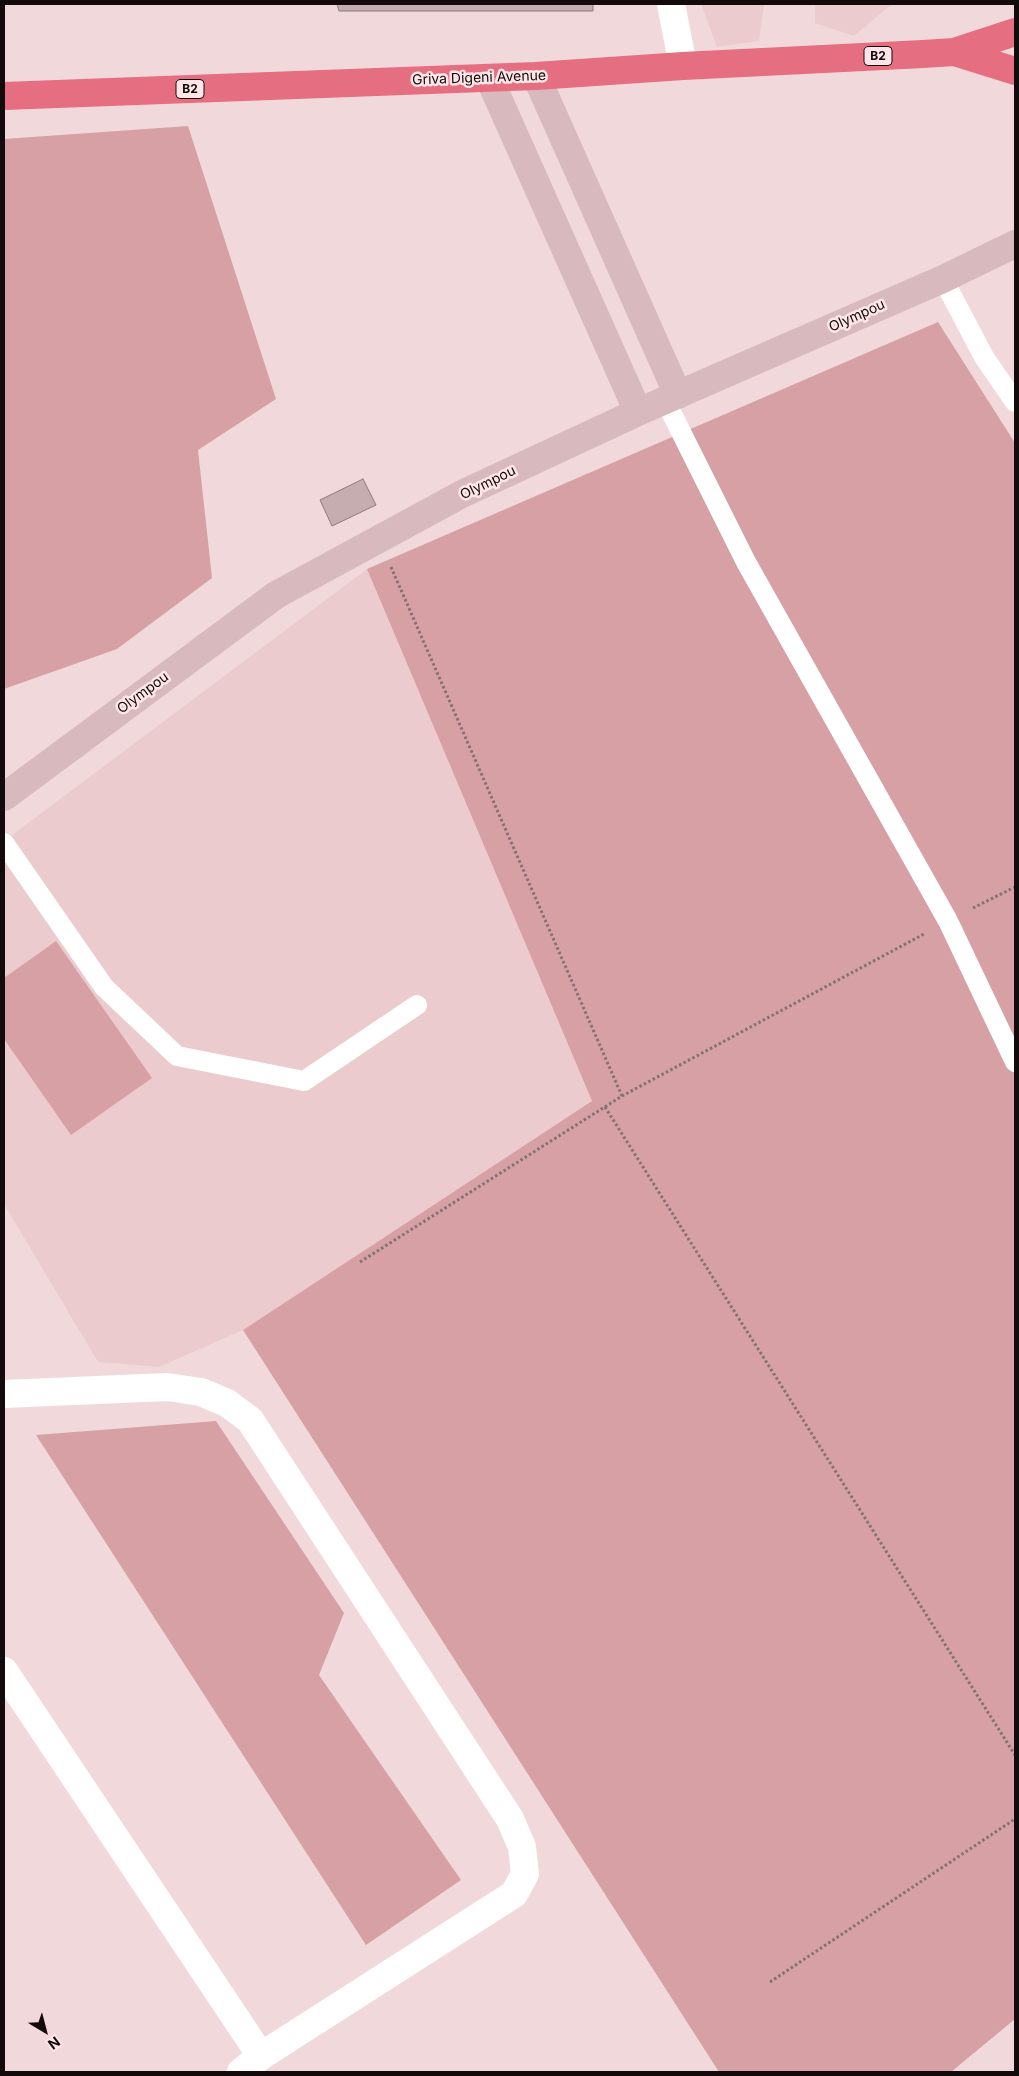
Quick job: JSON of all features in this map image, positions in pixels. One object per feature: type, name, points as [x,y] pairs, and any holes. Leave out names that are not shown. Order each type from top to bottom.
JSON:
[{"type":"highway","name":"Griva Digeni Avenue","points":[[4,96],[536,76],[683,66],[954,52],[1015,32]]},
{"type":"highway","name":"Griva Digeni Avenue","points":[[954,52],[1015,71]]},
{"type":"street","points":[[671,4],[683,66]]},
{"type":"street","points":[[536,76],[671,397]]},
{"type":"street","points":[[489,78],[638,412]]},
{"type":"street","name":"Olympou","points":[[4,797],[276,594],[462,494],[671,397],[943,279],[1015,244]]},
{"type":"street","points":[[4,1394],[167,1387],[201,1392],[227,1403],[250,1420],[510,1819],[522,1847],[525,1874],[514,1894],[251,2064],[4,1671]]},
{"type":"lane","points":[[943,279],[984,357],[1015,402]]},
{"type":"lane","points":[[671,397],[746,562],[948,921],[1015,1062]]},
{"type":"lane","points":[[4,843],[104,987],[177,1056],[304,1081],[418,1006]]},
{"type":"path","points":[[377,540],[388,560],[622,1096]]},
{"type":"path","points":[[360,1262],[622,1096],[1015,887]]},
{"type":"path","points":[[605,1107],[1015,1755]]},
{"type":"path","points":[[770,1982],[1015,1819]]},
{"type":"shaded area","points":[[701,4],[764,4],[759,41],[717,47]]},
{"type":"shaded area","points":[[815,4],[892,4],[854,36],[815,23]]},
{"type":"shaded area","points":[[188,126],[276,399],[198,450],[212,578],[117,649],[4,689],[4,139]]},
{"type":"shaded area","points":[[938,322],[1015,443],[1015,2019],[951,2072],[719,2072],[243,1330],[592,1101],[367,569]]},
{"type":"shaded area","points":[[367,569],[592,1101],[243,1330],[159,1367],[98,1362],[4,1204],[4,841]]},
{"type":"shaded area","points":[[56,941],[152,1078],[71,1135],[4,1039],[4,978]]},
{"type":"shaded area","points":[[216,1421],[344,1613],[319,1675],[461,1880],[366,1945],[36,1435]]},
{"type":"building","points":[[337,4],[593,4],[593,11],[339,11]]},
{"type":"building","points":[[363,479],[376,505],[332,526],[320,500]]}]
